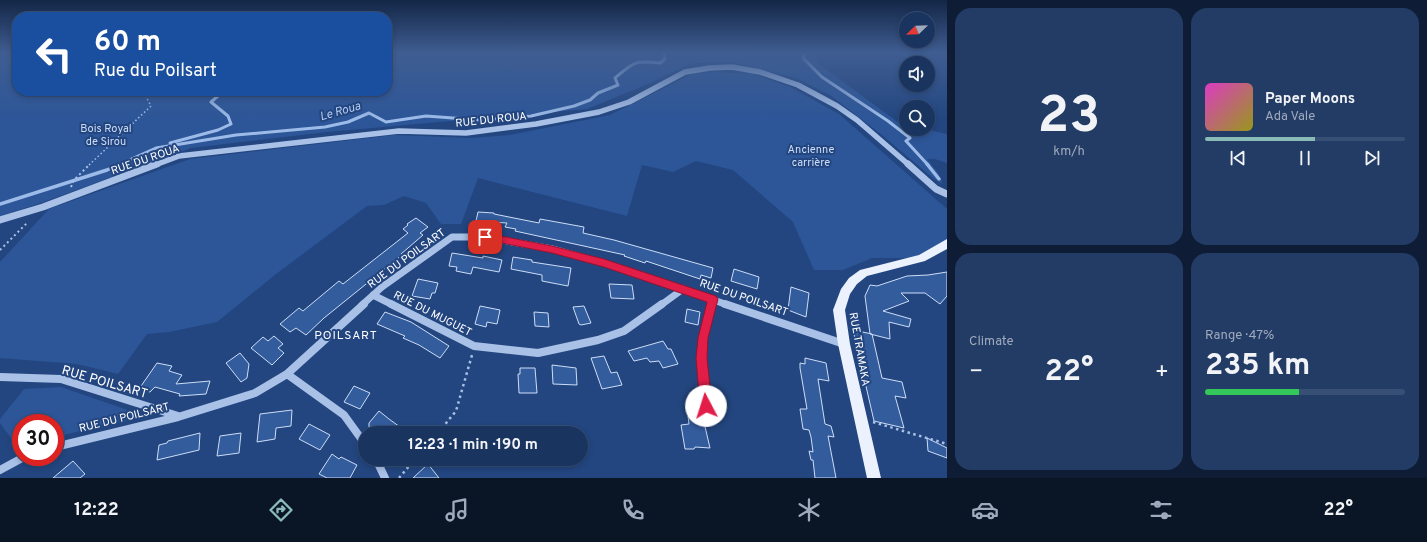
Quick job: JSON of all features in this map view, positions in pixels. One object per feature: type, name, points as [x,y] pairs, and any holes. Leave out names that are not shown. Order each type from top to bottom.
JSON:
[{"type":"main road","name":"RUE TRAMAKA","points":[[874,478],[844,344],[840,310],[845,292],[853,281],[864,274],[921,258],[940,249],[947,243]]},
{"type":"street","name":"RUE DU ROUA","points":[[0,220],[43,207],[179,156],[399,131],[466,133],[536,124],[600,112],[629,102],[681,74]]},
{"type":"street","name":"RUE DU ROUA","points":[[767,74],[798,85],[837,106],[857,120],[936,189],[947,194]]},
{"type":"street","name":"RUE DU POILSART","points":[[64,445],[178,416],[255,394],[287,374],[382,287],[452,237],[485,237],[552,249],[604,263],[844,344]]},
{"type":"street","name":"RUE DU MUGUET","points":[[373,295],[474,346],[538,353],[598,340],[624,331],[683,289]]},
{"type":"street","points":[[706,406],[702,358],[703,338],[713,299]]},
{"type":"street","points":[[287,374],[344,415],[358,434]]},
{"type":"street","name":"RUE POILSART","points":[[0,378],[60,379],[178,416]]},
{"type":"street","points":[[0,470],[12,464]]},
{"type":"street","points":[[379,466],[385,478]]},
{"type":"path","points":[[73,181],[151,106],[146,96]]},
{"type":"path","points":[[0,250],[43,207]]},
{"type":"path","points":[[444,426],[456,411],[474,346]]},
{"type":"path","points":[[861,419],[947,444]]},
{"type":"path","points":[[399,478],[409,466]]},
{"type":"green space","name":"Bois Royal de Sirou","points":[[0,74],[12,74],[12,96],[392,96],[392,74],[668,74],[587,109],[327,132],[191,148],[41,203],[0,216]]},
{"type":"green space","name":"Ancienne carrière","points":[[691,74],[754,74],[790,87],[839,114],[947,209],[947,243],[921,258],[872,258],[843,270],[814,270],[793,222],[733,170],[696,161],[673,172],[642,165],[627,216],[478,178],[461,224],[441,224],[426,203],[404,196],[384,205],[367,206],[276,274],[217,322],[169,332],[147,334],[118,374],[77,364],[0,358],[0,262],[49,209],[190,159],[394,135],[471,138],[510,135],[610,115]]},
{"type":"green space","name":"Bois Royal de Sirou","points":[[781,74],[833,74],[899,123],[899,136],[935,136],[935,131],[947,134],[947,163],[935,159],[927,159],[938,173],[943,184],[934,179],[882,135],[830,95],[796,78]]},
{"type":"green space","points":[[61,387],[145,416],[64,435],[64,414],[12,414],[12,440],[0,423],[0,419],[24,389]]},
{"type":"building","points":[[478,212],[494,213],[539,223],[540,219],[584,227],[583,233],[614,240],[713,268],[711,278],[701,275],[700,279],[646,261],[645,263],[624,256],[625,255],[515,231],[516,229],[505,227],[507,223],[476,221]]},
{"type":"building","points":[[416,218],[428,227],[420,233],[423,235],[401,254],[402,255],[324,318],[306,335],[296,328],[290,332],[280,324],[299,308],[303,311],[339,281],[343,284],[408,233],[403,229],[408,225],[407,224]]},
{"type":"building","points":[[452,253],[483,258],[483,256],[502,260],[499,272],[473,267],[471,274],[456,271],[457,267],[449,266]]},
{"type":"building","points":[[513,257],[532,260],[532,262],[571,268],[568,286],[542,281],[542,275],[511,269]]},
{"type":"building","points":[[734,269],[759,277],[757,289],[731,281]]},
{"type":"building","points":[[947,272],[947,296],[940,304],[925,293],[901,293],[909,301],[883,311],[911,319],[909,327],[889,322],[890,339],[870,334],[865,296],[870,285],[877,286],[907,276]]},
{"type":"building","points":[[418,279],[438,283],[435,293],[432,293],[430,299],[412,296]]},
{"type":"building","points":[[609,284],[632,285],[634,299],[611,298]]},
{"type":"building","points":[[791,287],[809,293],[806,317],[788,310]]},
{"type":"building","points":[[480,306],[500,310],[497,324],[487,322],[486,327],[475,324]]},
{"type":"building","points":[[584,306],[591,323],[581,325],[579,324],[573,307]]},
{"type":"building","points":[[687,309],[700,312],[698,325],[685,322]]},
{"type":"building","points":[[385,312],[411,322],[449,346],[440,358],[419,345],[403,338],[405,336],[377,324]]},
{"type":"building","points":[[534,312],[548,313],[549,327],[535,326]]},
{"type":"building","points":[[853,330],[872,334],[882,378],[902,382],[906,398],[895,396],[904,428],[874,421]]},
{"type":"building","points":[[274,336],[283,344],[278,348],[284,353],[272,365],[251,348],[263,337],[268,341]]},
{"type":"building","points":[[663,341],[668,349],[671,349],[678,364],[663,368],[659,361],[650,362],[647,358],[634,361],[628,351]]},
{"type":"building","points":[[240,353],[249,364],[247,378],[241,382],[226,363]]},
{"type":"building","points":[[604,356],[611,373],[617,372],[622,385],[602,389],[591,358]]},
{"type":"building","points":[[805,358],[826,363],[829,381],[818,379],[825,424],[831,426],[834,437],[828,436],[836,478],[815,478],[813,460],[811,460],[809,451],[813,452],[811,437],[809,430],[803,429],[800,409],[807,409],[800,368],[800,363],[805,364]]},
{"type":"building","points":[[157,363],[172,366],[169,371],[182,375],[176,384],[210,381],[206,394],[179,396],[180,394],[155,387],[150,392],[139,389]]},
{"type":"building","points":[[552,365],[576,368],[577,385],[553,384]]},
{"type":"building","points":[[520,368],[535,368],[537,393],[519,393],[518,374],[520,374]]},
{"type":"building","points":[[354,386],[370,393],[360,409],[344,402]]},
{"type":"building","points":[[292,410],[291,426],[276,428],[275,439],[257,442],[260,414]]},
{"type":"building","points":[[379,411],[399,426],[369,426],[369,423]]},
{"type":"building","points":[[688,416],[703,418],[710,448],[695,447],[694,449],[685,449],[681,425],[689,424]]},
{"type":"building","points":[[309,424],[330,435],[320,450],[299,439]]},
{"type":"building","points":[[200,433],[199,450],[157,460],[159,445],[167,443],[168,441]]},
{"type":"building","points":[[241,433],[239,453],[217,456],[220,436]]},
{"type":"building","points":[[927,438],[947,448],[947,458],[928,451]]},
{"type":"building","points":[[332,454],[339,459],[341,457],[357,465],[350,478],[327,478],[319,474]]},
{"type":"building","points":[[73,461],[85,474],[80,478],[53,478]]},
{"type":"building","points":[[426,466],[430,466],[439,478],[413,478]]},
{"type":"waterway","name":"Le Roua","points":[[118,165],[156,148],[236,135],[325,127],[348,122],[369,113],[386,122],[426,116],[480,120],[531,116],[574,106],[590,100],[598,93],[618,85],[615,78],[619,74]]},
{"type":"waterway","points":[[819,74],[888,121],[910,138],[906,141],[928,165]]},
{"type":"waterway","points":[[170,143],[218,130],[231,124],[228,116],[211,102],[218,96]]},
{"type":"waterway","name":"Le Roua","points":[[0,204],[107,170],[120,164]]},
{"type":"waterway","points":[[927,164],[939,179]]},
{"type":"district","name":"POILSART","points":[[346,335]]},
{"type":"route","points":[[485,237],[552,249],[604,263],[713,299],[703,338],[702,358],[706,406]]}]
